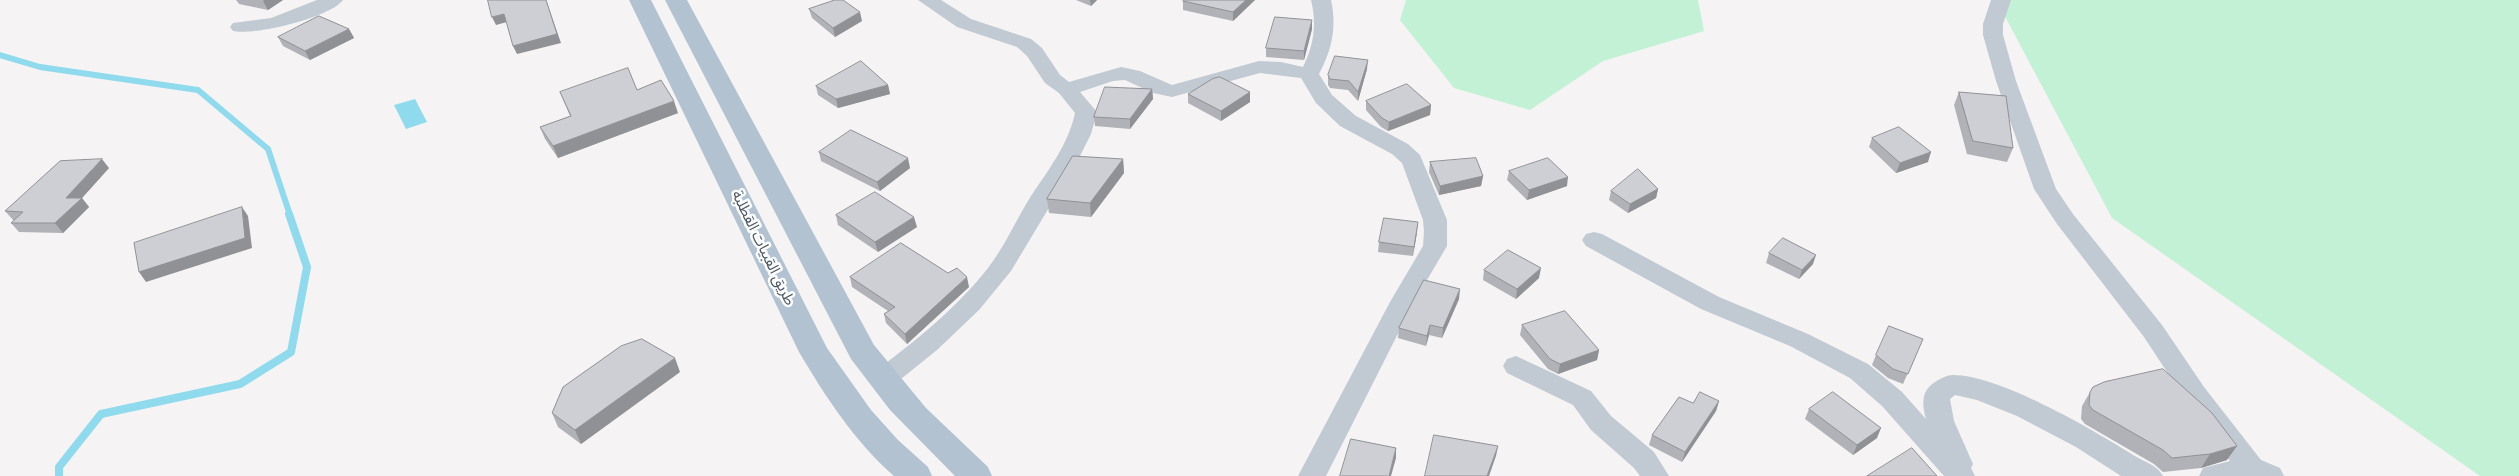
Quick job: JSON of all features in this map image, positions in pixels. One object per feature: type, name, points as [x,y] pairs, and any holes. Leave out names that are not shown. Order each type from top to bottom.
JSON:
[{"type":"main road","name":"طريق القبيات القطلبة","points":[[640,0],[814,352],[849,406],[873,434],[916,476]]},
{"type":"main road","points":[[676,0],[862,351],[882,380],[924,429],[976,476]]},
{"type":"street","points":[[240,27],[258,28],[278,23],[333,0]]},
{"type":"street","points":[[882,380],[929,345],[966,309],[997,273],[1067,160],[1085,121],[1086,112],[1066,89],[1052,79],[1035,52],[1024,43],[964,23],[928,0]]},
{"type":"street","points":[[1309,74],[1320,54],[1324,38],[1326,16],[1321,0]]},
{"type":"street","points":[[2001,0],[2000,10],[1993,24],[1993,35],[2009,90],[2045,189],[2065,220],[2154,331],[2195,394],[2258,473]]},
{"type":"street","points":[[1066,89],[1118,74],[1128,74],[1160,89],[1172,90],[1260,67],[1281,68],[1309,74],[1323,99],[1348,121],[1400,149],[1412,160],[1435,220],[1435,246],[1402,302],[1312,476]]},
{"type":"street","points":[[1594,240],[1710,303],[1799,340],[1859,371],[1892,399],[1961,476]]},
{"type":"street","points":[[1516,366],[1582,398],[1601,423],[1644,460],[1655,476]]},
{"type":"street","points":[[1966,476],[1943,427],[1936,404],[1937,394],[1951,384],[1975,388],[2041,417],[2080,436],[2130,467],[2149,476]]},
{"type":"street","points":[[2213,476],[2258,473]]},
{"type":"green space","points":[[1406,0],[1698,0],[1704,31],[1603,61],[1530,110],[1454,88],[1400,20]]},
{"type":"green space","points":[[2001,0],[2519,0],[2519,476],[2480,476],[2112,218],[2000,7]]},
{"type":"water","points":[[415,99],[427,122],[406,129],[394,105]]},
{"type":"building","points":[[488,0],[546,0],[557,34],[513,46],[504,14],[492,17]]},
{"type":"building","points":[[835,0],[843,0],[860,12],[833,28],[809,9]]},
{"type":"building","points":[[1184,0],[1246,0],[1233,12]]},
{"type":"building","points":[[319,16],[349,29],[305,51],[278,37]]},
{"type":"building","points":[[1275,17],[1312,20],[1304,51],[1266,48]]},
{"type":"building","points":[[1335,56],[1368,60],[1358,92],[1349,81],[1330,79],[1328,75]]},
{"type":"building","points":[[861,61],[888,85],[836,99],[816,86]]},
{"type":"building","points":[[628,68],[637,90],[661,80],[674,101],[553,146],[540,127],[571,116],[560,92]]},
{"type":"building","points":[[1220,77],[1250,92],[1221,111],[1188,94],[1212,79]]},
{"type":"building","points":[[1407,84],[1431,105],[1389,122],[1382,118],[1366,101]]},
{"type":"building","points":[[1105,87],[1152,89],[1130,119],[1094,117]]},
{"type":"building","points":[[1959,92],[2006,96],[2013,148],[1973,141]]},
{"type":"building","points":[[1899,127],[1931,152],[1900,163],[1872,138]]},
{"type":"building","points":[[851,130],[908,158],[877,182],[819,152]]},
{"type":"building","points":[[1073,156],[1123,159],[1090,203],[1047,199]]},
{"type":"building","points":[[1476,158],[1483,176],[1440,186],[1430,162]]},
{"type":"building","points":[[1548,158],[1568,177],[1529,190],[1509,171]]},
{"type":"building","points":[[102,159],[66,198],[82,198],[55,223],[11,223],[23,212],[5,211],[60,161]]},
{"type":"building","points":[[1638,169],[1658,189],[1630,204],[1611,191]]},
{"type":"building","points":[[875,192],[914,217],[875,242],[836,215]]},
{"type":"building","points":[[242,207],[245,238],[139,272],[134,243]]},
{"type":"building","points":[[1384,218],[1418,222],[1414,247],[1379,242]]},
{"type":"building","points":[[1783,238],[1816,255],[1802,270],[1769,253]]},
{"type":"building","points":[[901,243],[948,273],[957,268],[967,277],[905,334],[884,314],[895,307],[850,277]]},
{"type":"building","points":[[1508,250],[1541,268],[1517,289],[1484,270]]},
{"type":"building","points":[[1424,280],[1460,289],[1443,328],[1430,325],[1427,336],[1399,328]]},
{"type":"building","points":[[1565,311],[1599,350],[1560,364],[1550,359],[1522,325]]},
{"type":"building","points":[[1889,326],[1923,339],[1908,374],[1893,369],[1876,355]]},
{"type":"building","points":[[642,339],[675,358],[575,430],[552,413],[563,387],[621,346]]},
{"type":"building","points":[[2163,369],[2212,413],[2237,446],[2210,454],[2172,458],[2163,450],[2093,410],[2089,405],[2090,392],[2093,387],[2104,382]]},
{"type":"building","points":[[1700,392],[1719,401],[1685,452],[1652,435],[1679,397],[1693,403]]},
{"type":"building","points":[[1833,392],[1881,428],[1857,445],[1809,409]]},
{"type":"building","points":[[1434,435],[1498,446],[1487,476],[1425,476]]},
{"type":"building","points":[[1351,439],[1396,448],[1389,476],[1340,476]]},
{"type":"building","points":[[1912,448],[1937,476],[1867,476]]},
{"type":"waterway","points":[[0,55],[40,67],[198,90],[268,149],[290,215]]},
{"type":"waterway","points":[[59,476],[59,467],[101,414],[240,384],[291,352],[307,267],[289,214]]}]
